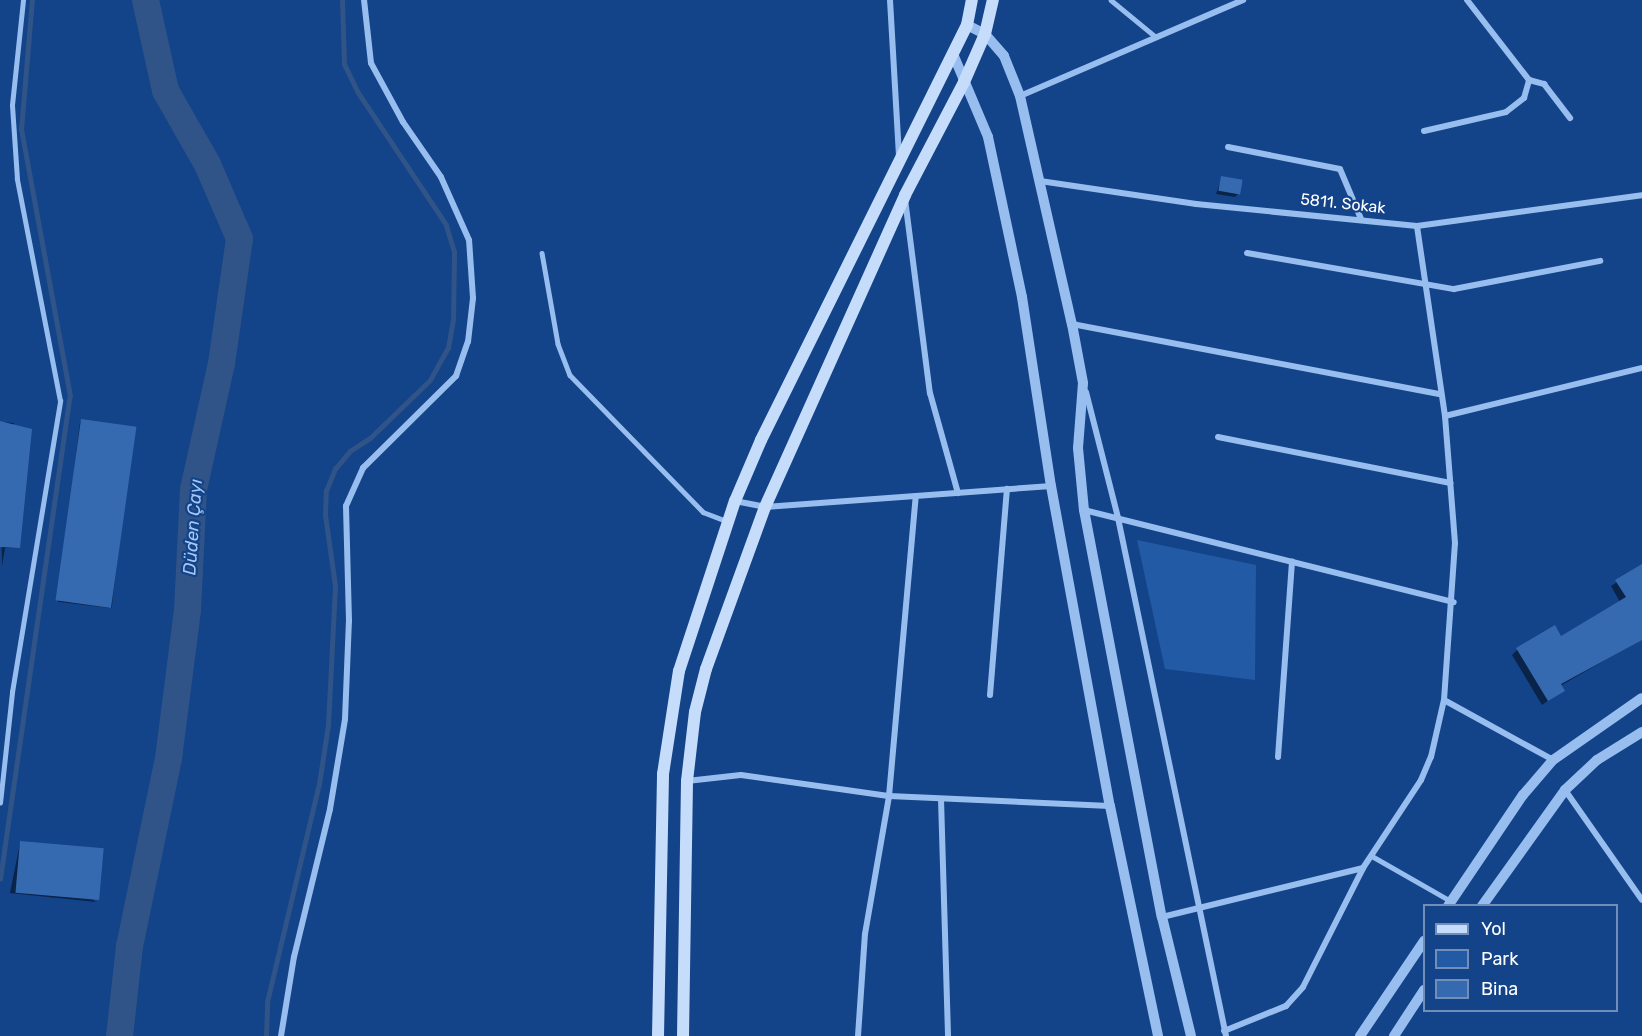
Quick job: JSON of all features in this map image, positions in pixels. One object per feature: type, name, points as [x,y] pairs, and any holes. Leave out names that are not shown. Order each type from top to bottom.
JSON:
[{"type":"main road","points":[[658,1036],[663,774],[668,720],[679,671],[735,501],[761,440],[967,25],[972,0]]},
{"type":"main road","points":[[683,1036],[687,781],[695,712],[706,669],[765,507],[905,195],[964,82],[985,34],[993,0]]},
{"type":"street","points":[[281,1036],[294,957],[330,809],[345,719],[349,621],[346,506],[363,468],[456,376],[468,342],[473,298],[470,240],[441,177],[403,122],[371,63],[364,0]]},
{"type":"street","points":[[890,0],[899,161]]},
{"type":"street","points":[[1020,96],[1243,0]]},
{"type":"street","points":[[1467,0],[1529,80],[1544,84],[1570,118]]},
{"type":"street","points":[[967,25],[985,34],[1004,56],[1020,96],[1072,324],[1083,383],[1118,519],[1225,1034],[1286,1006],[1303,987],[1363,868],[1420,780],[1431,758],[1444,700],[1454,602],[1455,543],[1445,416],[1440,394],[1418,226]]},
{"type":"street","points":[[953,54],[988,137],[1022,297],[1051,486],[1110,807],[1158,1036]]},
{"type":"street","points":[[1424,131],[1506,112],[1524,98],[1529,80]]},
{"type":"street","points":[[1228,147],[1340,169],[1361,219]]},
{"type":"street","name":"5811. Sokak","points":[[1040,181],[1196,204],[1418,226],[1642,195]]},
{"type":"street","points":[[905,195],[930,393],[958,493]]},
{"type":"street","points":[[1246,253],[1454,289],[1600,261]]},
{"type":"street","points":[[1072,324],[1440,394]]},
{"type":"street","points":[[1445,416],[1642,368]]},
{"type":"street","points":[[1083,383],[1078,448],[1084,510],[1162,917],[1191,1036]]},
{"type":"street","points":[[1218,437],[1450,483]]},
{"type":"street","points":[[735,501],[765,507],[1051,486]]},
{"type":"street","points":[[990,695],[1007,489]]},
{"type":"street","points":[[858,1036],[866,934],[889,796],[916,496]]},
{"type":"street","points":[[1084,510],[1454,602]]},
{"type":"street","points":[[1278,757],[1292,562]]},
{"type":"street","points":[[1450,903],[1523,795],[1553,760],[1642,698]]},
{"type":"street","points":[[1444,700],[1553,760]]},
{"type":"street","points":[[1483,904],[1565,790],[1597,760],[1642,732]]},
{"type":"street","points":[[687,781],[741,775],[889,796],[1110,807]]},
{"type":"street","points":[[1565,790],[1642,900]]},
{"type":"street","points":[[941,799],[948,1036]]},
{"type":"street","points":[[1162,917],[1363,868]]},
{"type":"street","points":[[1360,1036],[1423,944]]},
{"type":"street","points":[[1394,1036],[1423,993]]},
{"type":"lane","points":[[0,803],[12,692],[60,401],[17,179],[12,105],[23,0]]},
{"type":"lane","points":[[1111,0],[1155,37]]},
{"type":"lane","points":[[542,253],[558,344],[574,381],[703,512],[728,522]]},
{"type":"lane","points":[[1372,856],[1450,903]]},
{"type":"green space","points":[[1137,540],[1256,565],[1255,680],[1165,669]]},
{"type":"building","points":[[1221,176],[1243,180],[1240,195],[1218,191]]},
{"type":"building","points":[[81,419],[136,427],[111,608],[56,600]]},
{"type":"building","points":[[0,421],[32,429],[20,548],[0,547]]},
{"type":"building","points":[[1642,564],[1642,640],[1561,684],[1565,691],[1548,701],[1516,648],[1555,625],[1561,636],[1626,597],[1615,580]]},
{"type":"building","points":[[20,841],[104,848],[99,900],[15,893]]},
{"type":"waterway","points":[[0,879],[70,396],[21,130],[32,0]]},
{"type":"waterway","name":"Düden Çayı","points":[[119,1036],[129,946],[168,758],[187,610],[193,489],[221,363],[239,238],[207,164],[165,90],[145,0]]},
{"type":"waterway","points":[[266,1036],[267,1002],[319,784],[328,725],[335,586],[325,515],[326,491],[335,469],[350,451],[370,438],[430,380],[448,348],[453,319],[454,252],[446,225],[358,93],[344,64],[342,0]]}]
